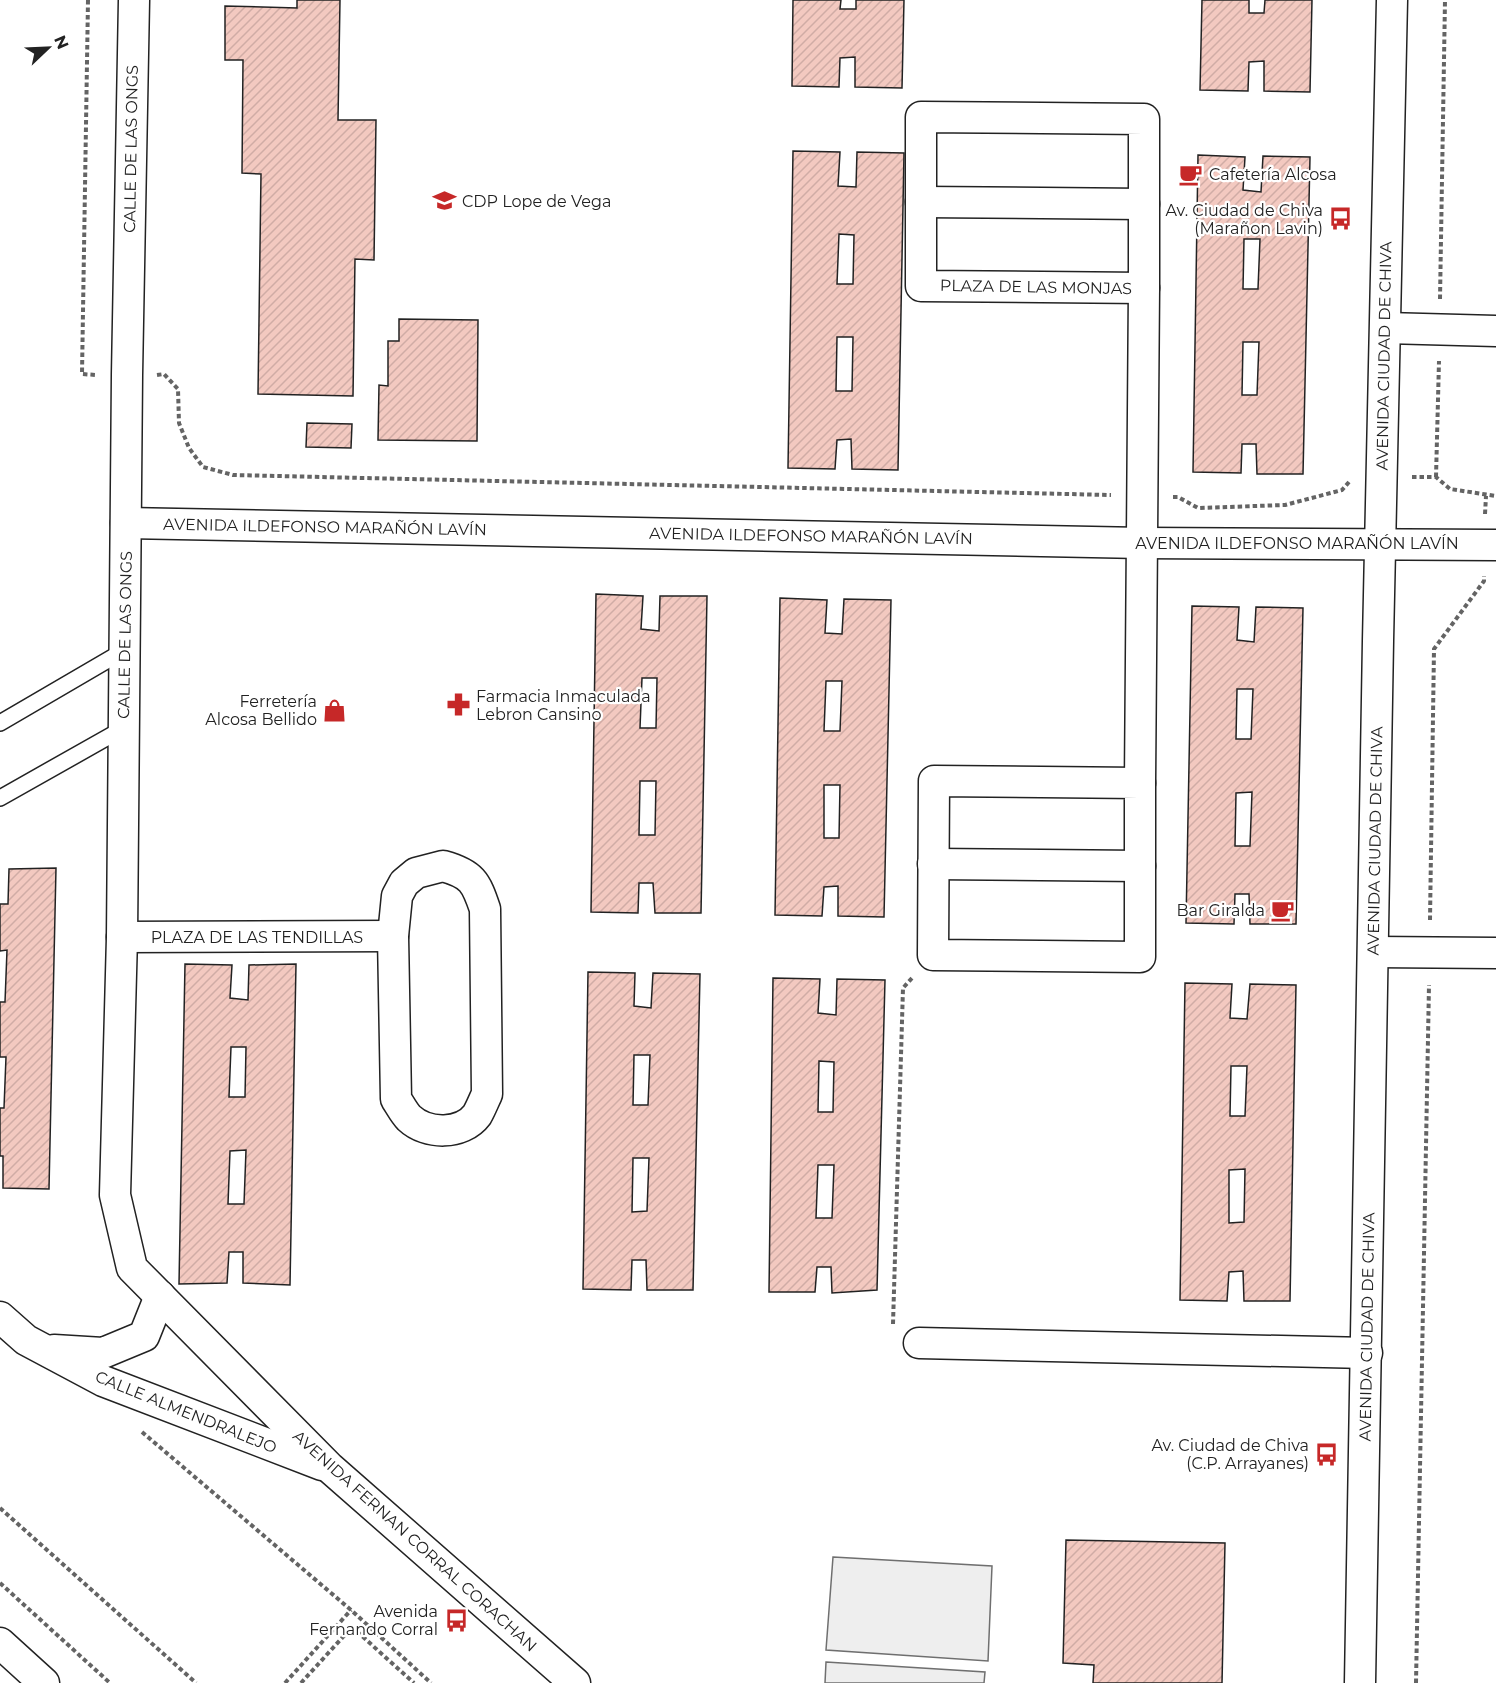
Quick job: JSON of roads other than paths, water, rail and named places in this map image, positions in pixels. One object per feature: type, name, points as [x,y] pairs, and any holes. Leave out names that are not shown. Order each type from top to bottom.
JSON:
[{"type":"street","name":"CALLE DE LAS ONGS","points":[[132,1268],[115,1195],[122,937],[134,0]]},
{"type":"street","name":"AVENIDA CIUDAD DE CHIVA","points":[[1360,1683],[1392,0]]},
{"type":"street","name":"PLAZA DE LAS MONJAS","points":[[921,117],[1144,119],[1144,204],[1144,288],[921,286],[921,117]]},
{"type":"street","points":[[921,202],[1144,204]]},
{"type":"street","points":[[1140,783],[934,781],[933,955],[1140,957],[1144,288]]},
{"type":"street","points":[[1386,328],[1496,332]]},
{"type":"street","name":"AVENIDA ILDEFONSO MARAÑÓN LAVÍN","points":[[126,523],[1142,543],[1496,544]]},
{"type":"street","points":[[933,864],[1140,866]]},
{"type":"street","points":[[443,866],[458,870],[477,886],[485,909],[488,1094],[476,1115],[469,1122],[453,1130],[434,1131],[417,1124],[408,1117],[396,1099],[393,936],[397,896],[404,883],[416,873],[443,866]]},
{"type":"street","name":"PLAZA DE LAS TENDILLAS","points":[[122,937],[393,936]]},
{"type":"street","points":[[1374,952],[1496,953]]},
{"type":"street","name":"AVENIDA FERNAN CORRAL CORACHAN","points":[[132,1268],[330,1468],[575,1683]]},
{"type":"street","name":"CALLE ALMENDRALEJO","points":[[45,1349],[103,1353],[144,1335],[160,1296]]},
{"type":"street","name":"CALLE ALMENDRALEJO","points":[[0,1317],[26,1340],[103,1381],[330,1468]]},
{"type":"street","points":[[919,1343],[1367,1353]]},
{"type":"street","points":[[0,1643],[44,1683]]},
{"type":"lane","points":[[0,723],[125,650]]},
{"type":"lane","points":[[0,798],[124,728]]},
{"type":"place","name":"Cafetería Alcosa","points":[[1191,174]]},
{"type":"place","name":"CDP Lope de Vega","points":[[444,201]]},
{"type":"place","name":"Av. Ciudad de Chiva (Marañon Lavin)","points":[[1341,219]]},
{"type":"place","name":"Farmacia Inmaculada Lebron Cansino","points":[[458,705]]},
{"type":"place","name":"Ferretería Alcosa Bellido","points":[[335,710]]},
{"type":"place","name":"Bar Giralda","points":[[1283,910]]},
{"type":"place","name":"Av. Ciudad de Chiva (C.P. Arrayanes)","points":[[1327,1454]]},
{"type":"place","name":"Avenida Fernando Corral","points":[[456,1620]]}]
